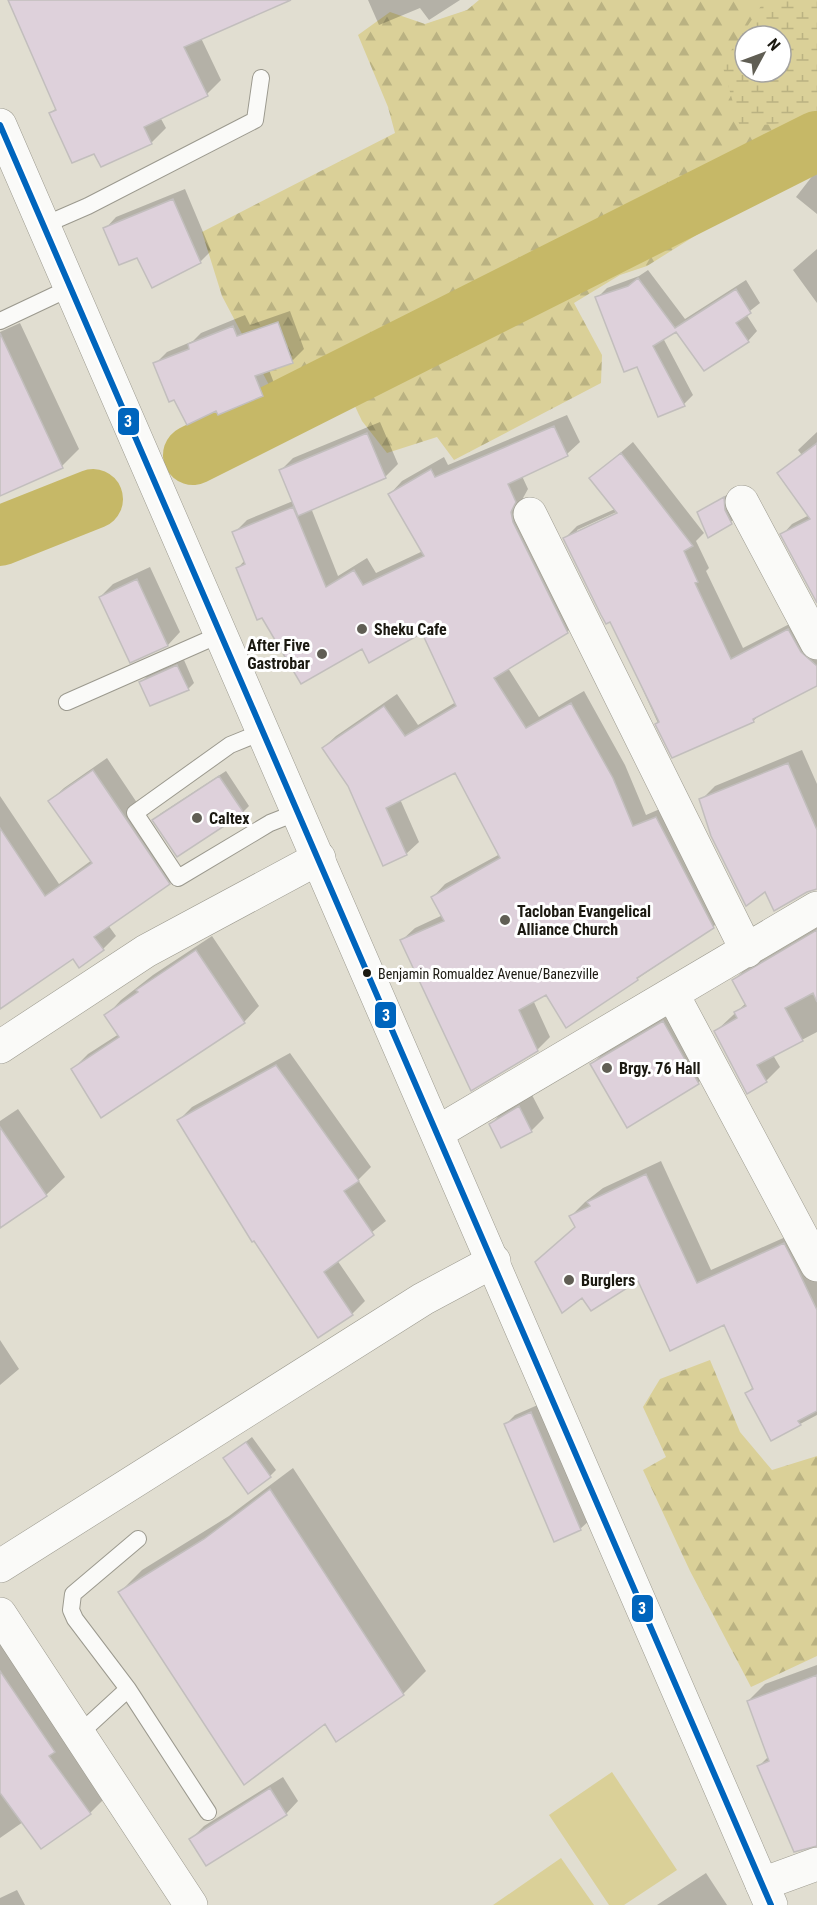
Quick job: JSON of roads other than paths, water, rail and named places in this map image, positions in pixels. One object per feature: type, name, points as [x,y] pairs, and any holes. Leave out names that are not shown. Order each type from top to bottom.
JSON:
[{"type":"street","points":[[0,125],[8,163],[42,226],[70,288],[219,635],[319,858],[494,1261],[767,1895],[817,1864]]},
{"type":"street","points":[[742,502],[817,643]]},
{"type":"street","points":[[530,514],[747,951]]},
{"type":"street","points":[[0,1047],[146,951],[319,858]]},
{"type":"street","points":[[438,1132],[817,908]]},
{"type":"street","points":[[673,995],[817,1265]]},
{"type":"street","points":[[0,1566],[423,1299],[494,1261]]},
{"type":"street","points":[[0,1614],[191,1905]]},
{"type":"lane","points":[[42,226],[88,206],[255,120],[261,78]]},
{"type":"lane","points":[[0,321],[70,288]]},
{"type":"lane","points":[[67,702],[219,635]]},
{"type":"lane","points":[[262,732],[230,746],[135,813],[178,878],[270,823],[298,812]]},
{"type":"lane","points":[[138,1539],[73,1594],[70,1610],[87,1637],[128,1689],[208,1812]]},
{"type":"lane","points":[[79,1734],[128,1689]]},
{"type":"waterway","points":[[193,455],[817,141]]},
{"type":"waterway","points":[[187,457],[193,455]]},
{"type":"waterway","points":[[0,536],[93,499]]},
{"type":"place","name":"Sheku Cafe","points":[[362,629]]},
{"type":"place","name":"After Five Gastrobar","points":[[322,654]]},
{"type":"place","name":"Caltex","points":[[197,818]]},
{"type":"place","name":"Tacloban Evangelical Alliance Church","points":[[505,920]]},
{"type":"place","name":"Benjamin Romualdez Avenue/Banezville","points":[[367,973]]},
{"type":"place","name":"Brgy. 76 Hall","points":[[607,1068]]},
{"type":"place","name":"Burglers","points":[[569,1280]]}]
